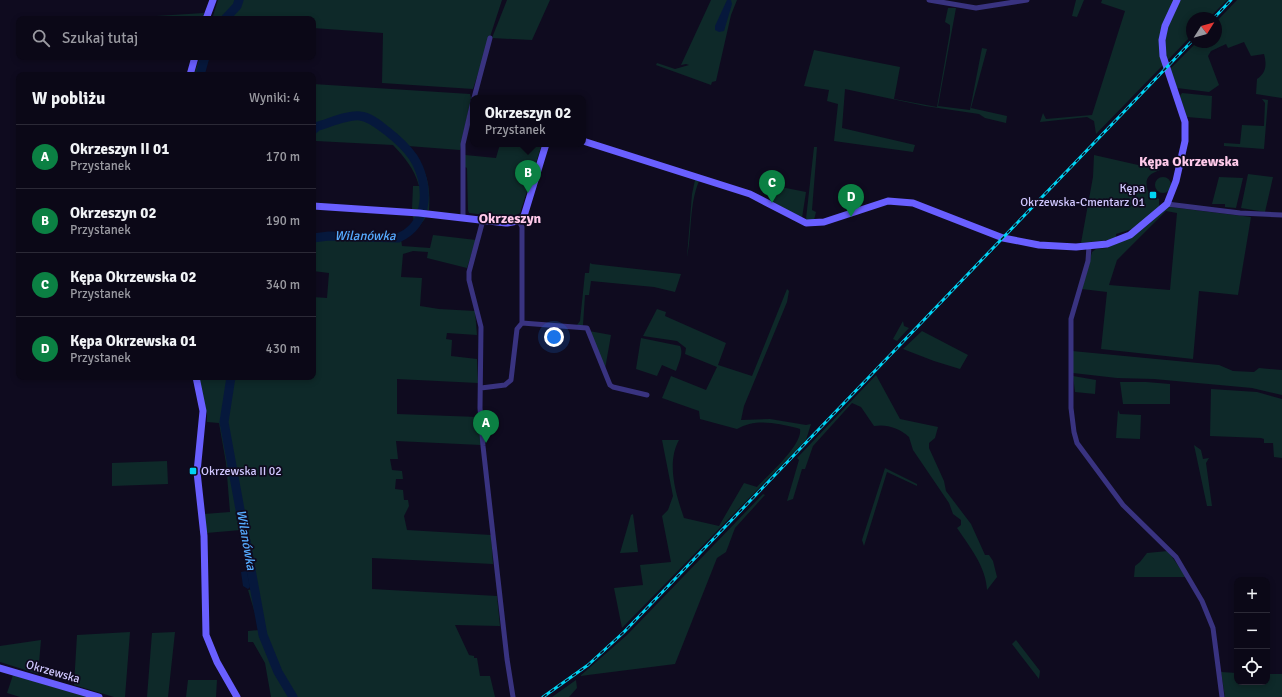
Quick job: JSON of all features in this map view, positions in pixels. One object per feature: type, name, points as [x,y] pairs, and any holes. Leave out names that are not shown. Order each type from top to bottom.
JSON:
[{"type":"street","points":[[207,16],[213,0]]},
{"type":"street","points":[[929,0],[976,8],[1027,0]]},
{"type":"street","points":[[586,142],[750,194],[806,223],[818,224],[888,201],[896,201],[913,203],[1003,238],[1039,245],[1089,246],[1108,244],[1130,235],[1168,204],[1176,181],[1185,141],[1185,122],[1176,91],[1163,56],[1162,40],[1164,26],[1177,0]]},
{"type":"street","points":[[475,95],[490,38]]},
{"type":"street","points":[[191,72],[194,60]]},
{"type":"street","points":[[463,217],[463,144],[470,114]]},
{"type":"street","points":[[316,206],[422,213],[506,223],[519,221],[524,216],[545,147]]},
{"type":"street","points":[[1168,204],[1240,213],[1282,215]]},
{"type":"street","points":[[483,220],[468,275],[480,327],[480,408],[506,652],[513,697]]},
{"type":"street","points":[[481,388],[505,385],[510,382],[517,328],[522,323],[522,227],[519,221]]},
{"type":"street","points":[[1089,246],[1088,261],[1071,323],[1070,392],[1072,421],[1075,437],[1081,449],[1122,505],[1176,557],[1202,601],[1213,628],[1222,697]]},
{"type":"street","points":[[522,323],[586,328],[610,385],[647,395]]},
{"type":"street","points":[[197,380],[203,411],[197,472],[204,536],[206,635],[217,662],[237,697]]},
{"type":"street","name":"Okrzewska","points":[[0,668],[99,697]]},
{"type":"green space","points":[[218,0],[502,0],[473,89],[382,83],[383,33],[316,28],[316,16],[213,16]]},
{"type":"green space","points":[[507,0],[550,0],[532,40],[492,38]]},
{"type":"green space","points":[[711,0],[737,0],[731,15],[716,81],[712,82],[711,85],[656,65],[657,63],[675,69],[689,65],[681,65]]},
{"type":"green space","points":[[1076,0],[1084,0],[1077,17],[1072,16]]},
{"type":"green space","points":[[1102,0],[1175,0],[1168,14],[1163,65],[1096,134],[1094,121],[1087,117],[1040,122],[1043,113],[1046,119],[1092,115],[1125,11],[1101,3]]},
{"type":"green space","points":[[1179,0],[1227,0],[1215,12],[1186,12],[1186,41],[1167,61],[1165,43],[1169,23]]},
{"type":"green space","points":[[1237,0],[1282,0],[1282,98],[1256,94],[1257,79],[1260,77],[1265,68],[1264,54],[1251,56],[1244,42],[1228,48],[1226,44],[1222,46],[1222,16]]},
{"type":"green space","points":[[948,8],[956,8],[938,106],[970,110],[982,48],[987,49],[971,108],[1007,116],[1006,123],[985,118],[979,114],[925,106],[845,89],[842,128],[915,145],[913,152],[834,141],[838,104],[827,101],[829,90],[804,86],[814,50],[900,67],[894,99],[937,107],[950,32],[950,25],[945,22]]},
{"type":"green space","points":[[204,13],[204,16],[156,16]]},
{"type":"green space","points":[[1191,48],[1217,48],[1211,51],[1208,56],[1219,85],[1209,92],[1177,88],[1170,69]]},
{"type":"green space","points":[[199,60],[206,60],[204,72],[195,72]]},
{"type":"green space","points":[[316,84],[470,94],[470,103],[460,150],[408,146],[419,162],[426,176],[429,191],[429,210],[412,209],[413,186],[419,186],[415,174],[409,164],[393,145],[316,141]]},
{"type":"green space","points":[[1182,93],[1212,96],[1211,119],[1187,117],[1180,96]]},
{"type":"green space","points":[[1262,99],[1268,100],[1264,149],[1224,146],[1224,143],[1240,144],[1242,125],[1264,126],[1265,103]]},
{"type":"green space","points":[[499,147],[541,147],[520,213],[512,218],[486,218],[485,215],[469,213],[468,210],[467,168],[465,167],[465,155],[496,158]]},
{"type":"green space","points":[[814,147],[817,147],[812,210],[816,212],[812,222],[806,219]]},
{"type":"green space","points":[[1094,155],[1160,170],[1152,173],[1146,183],[1148,191],[1159,199],[1159,208],[1132,229],[1116,234],[1116,239],[1081,243],[1093,177]]},
{"type":"green space","points":[[1248,174],[1273,177],[1265,212],[1241,208]]},
{"type":"green space","points":[[1160,177],[1166,177],[1171,182],[1169,191],[1166,193],[1160,193],[1155,188],[1155,182]]},
{"type":"green space","points":[[1219,177],[1243,178],[1236,208],[1225,207],[1225,204],[1212,204]]},
{"type":"green space","points":[[695,180],[699,181],[692,209],[687,257],[692,194]]},
{"type":"green space","points":[[776,186],[806,192],[802,218],[771,201]]},
{"type":"green space","points":[[1170,207],[1251,217],[1238,295],[1199,291],[1193,359],[1101,349],[1107,292],[1082,289],[1092,252],[1096,249],[1107,248],[1139,232]],"holes":[[[1166,211],[1177,213],[1170,290],[1109,285],[1117,260]]]},
{"type":"green space","points":[[413,216],[426,217],[412,233],[401,239],[402,246],[430,248],[433,235],[476,240],[467,268],[427,258],[428,252],[413,251],[403,254],[401,277],[422,278],[420,306],[439,309],[475,311],[477,335],[447,333],[446,339],[452,340],[451,356],[477,359],[478,383],[397,379],[397,414],[478,417],[481,445],[396,441],[398,459],[390,459],[392,470],[402,471],[403,479],[396,479],[395,489],[403,490],[404,500],[408,500],[409,506],[404,516],[407,530],[491,535],[493,564],[372,558],[372,589],[497,596],[500,626],[455,625],[469,655],[477,658],[480,676],[490,676],[495,697],[271,697],[265,663],[253,642],[248,642],[248,631],[260,630],[248,590],[253,589],[241,530],[206,533],[204,514],[230,512],[226,463],[219,423],[207,422],[207,414],[199,380],[316,380],[316,297],[327,298],[329,273],[316,271],[316,235],[396,234],[410,227],[414,222]]},
{"type":"green space","points":[[590,263],[681,274],[675,292],[654,287],[591,281],[589,295],[585,295],[583,325],[577,325],[580,321],[585,273],[589,273]]},
{"type":"green space","points":[[787,289],[789,291],[787,302],[744,406],[741,420],[770,419],[806,425],[811,424],[806,440],[622,628],[614,588],[643,585],[640,565],[671,562],[662,516],[668,510],[673,496],[662,440],[679,440],[675,449],[673,469],[675,489],[684,518],[719,526],[744,483],[757,487],[791,451],[799,436],[800,429],[782,424],[766,422],[751,424],[737,429],[700,419],[699,411],[662,398],[671,376],[706,390],[717,367],[685,354],[686,348],[677,341],[643,336],[657,309],[666,312],[665,316],[726,343],[718,365],[752,376]]},
{"type":"green space","points":[[903,321],[904,326],[909,328],[897,341],[893,339]]},
{"type":"green space","points":[[589,331],[611,335],[605,369]]},
{"type":"green space","points":[[922,331],[968,355],[960,369],[903,349]]},
{"type":"green space","points":[[641,338],[680,346],[681,355],[676,371],[662,365],[657,376],[636,369]]},
{"type":"green space","points":[[1072,351],[1219,365],[1233,371],[1254,372],[1259,368],[1282,370],[1282,395],[1252,388],[1154,379],[1117,378],[1073,373]]},
{"type":"green space","points":[[876,375],[900,419],[938,427],[935,438],[929,443],[929,448],[944,481],[946,491],[971,524],[985,555],[989,555],[993,561],[997,577],[987,590],[984,573],[972,550],[957,528],[961,525],[961,520],[953,514],[949,503],[913,450],[909,437],[893,427],[874,426],[861,407],[852,403],[813,446],[805,469],[802,469],[793,499],[787,501],[799,460],[797,458]]},
{"type":"green space","points":[[1073,376],[1096,380],[1095,394],[1075,392]]},
{"type":"green space","points":[[1120,382],[1170,384],[1170,404],[1123,404]]},
{"type":"green space","points":[[1211,389],[1257,392],[1282,399],[1282,458],[1274,457],[1273,443],[1264,443],[1264,439],[1261,438],[1210,436]]},
{"type":"green space","points":[[1118,410],[1120,414],[1141,415],[1140,439],[1116,438]]},
{"type":"green space","points":[[1194,445],[1201,450],[1203,459],[1209,458],[1206,463],[1212,506],[1207,506]]},
{"type":"green space","points":[[167,461],[168,484],[112,486],[112,463]]},
{"type":"green space","points":[[885,468],[917,484],[917,486],[887,472],[864,546],[862,540]]},
{"type":"green space","points":[[763,494],[765,495],[735,528],[726,552],[717,558],[675,664],[580,676],[627,635]]},
{"type":"green space","points":[[633,514],[638,552],[620,553],[631,515]]},
{"type":"green space","points":[[1168,551],[1186,577],[1134,577],[1135,566],[1147,553]]},
{"type":"green space","points":[[130,632],[125,697],[114,697],[74,685],[77,635]]},
{"type":"green space","points":[[175,632],[168,697],[147,697],[152,633]]},
{"type":"green space","points":[[41,640],[38,674],[0,662],[0,646]]},
{"type":"green space","points":[[1016,640],[1040,671],[1039,679],[1012,644]]},
{"type":"green space","points":[[1221,672],[1234,673],[1234,685],[1270,685],[1270,674],[1282,674],[1282,697],[1225,697]]},
{"type":"green space","points":[[13,675],[87,697],[20,697],[7,693]]},
{"type":"green space","points":[[188,680],[217,680],[216,697],[186,697]]},
{"type":"green space","points":[[576,680],[577,688],[569,697],[552,697]]},
{"type":"water","points":[[727,0],[731,0],[732,4],[724,31],[719,32],[715,30],[715,26]]},
{"type":"water","points":[[247,571],[250,587],[248,589],[243,586],[241,572]]},
{"type":"waterway","name":"Wilanówka","points":[[228,16],[237,6],[239,0]]},
{"type":"waterway","name":"Wilanówka","points":[[201,72],[204,60]]},
{"type":"waterway","name":"Wilanówka","points":[[316,128],[351,116],[360,116],[371,120],[394,137],[413,157],[419,167],[424,191],[424,202],[421,214],[416,224],[409,232],[398,238],[329,236],[316,238]]},
{"type":"waterway","name":"Wilanówka","points":[[231,380],[224,422],[263,635],[278,672],[293,697]]},
{"type":"railway","points":[[1220,12],[1231,0]]},
{"type":"railway","points":[[543,697],[588,665],[624,632],[1186,47]]},
{"type":"place","name":"Okrzeszyn 02","points":[[528,193]]},
{"type":"place","name":"Kępa Okrzewska-Cmentarz 01","points":[[1153,195]]},
{"type":"place","name":"Kępa Okrzewska 02","points":[[772,203]]},
{"type":"place","name":"Kępa Okrzewska 01","points":[[851,217]]},
{"type":"place","name":"Okrzeszyn II 01","points":[[486,443]]},
{"type":"place","name":"Okrzewska II 02","points":[[193,471]]},
{"type":"district","name":"Kępa Okrzewska","points":[[1189,161]]},
{"type":"district","name":"Okrzeszyn","points":[[510,218]]}]
